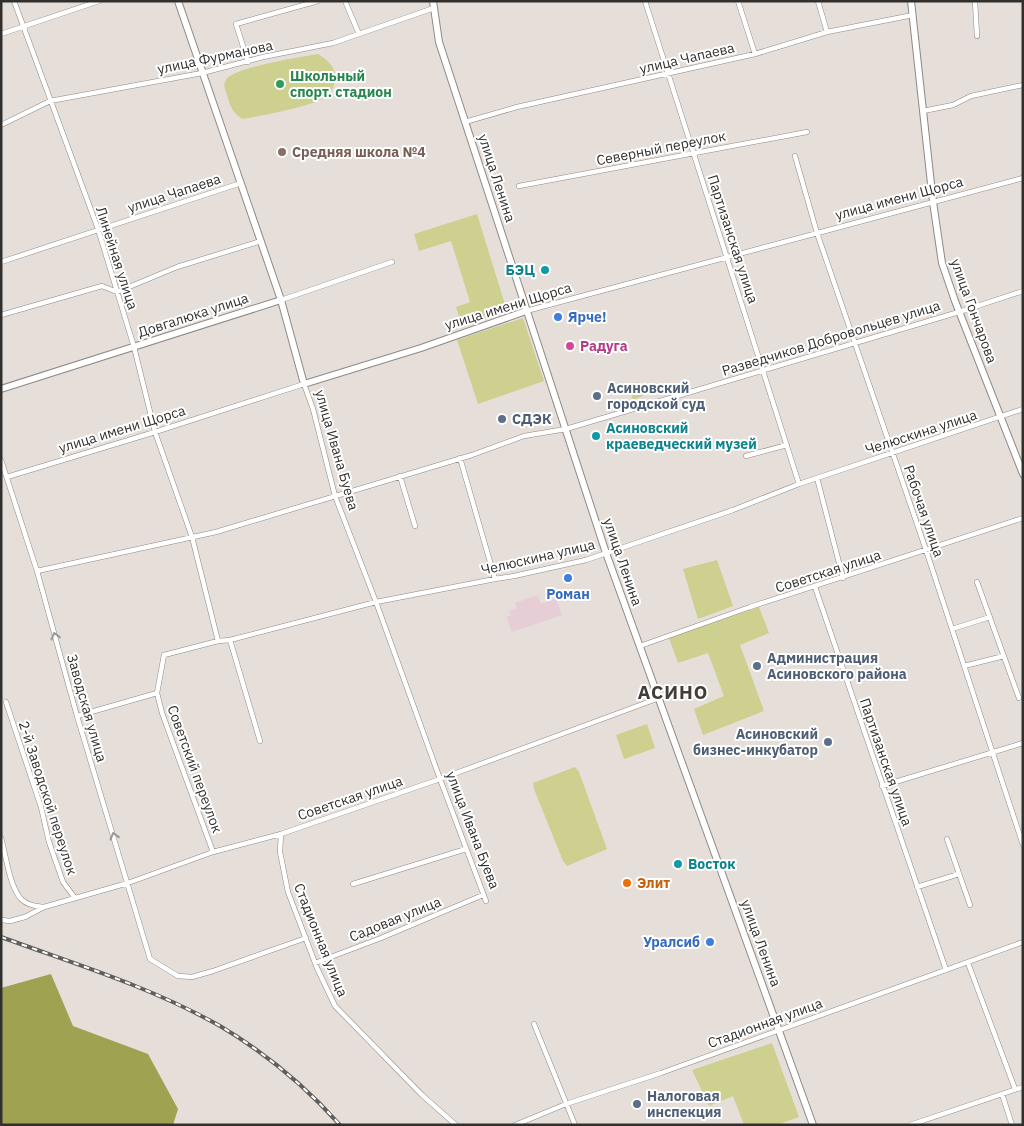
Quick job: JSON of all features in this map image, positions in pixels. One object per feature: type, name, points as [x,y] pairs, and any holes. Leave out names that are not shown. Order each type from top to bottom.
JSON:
[{"type":"street","name":"Линейная улица","points":[[14,1],[98,230],[134,347],[155,432],[192,537],[218,641]]},
{"type":"street","points":[[1,34],[99,1]]},
{"type":"street","name":"улица Ивана Буева","points":[[178,1],[281,300],[304,384],[313,409],[335,496],[486,901]]},
{"type":"street","points":[[248,62],[236,24],[318,1]]},
{"type":"street","points":[[344,1],[359,34]]},
{"type":"street","name":"Партизанская улица","points":[[645,1],[800,484]]},
{"type":"street","points":[[738,1],[755,54]]},
{"type":"street","points":[[818,1],[827,32]]},
{"type":"street","name":"улица Гончарова","points":[[911,1],[933,202],[942,263],[959,312],[1023,474]]},
{"type":"street","points":[[975,1],[977,36]]},
{"type":"street","name":"улица Фурманова","points":[[1,125],[50,101],[202,72],[333,43],[433,5]]},
{"type":"street","name":"улица Ленина","points":[[433,5],[439,42],[606,553],[813,1125]]},
{"type":"street","name":"улица Чапаева","points":[[465,122],[517,107],[755,54],[827,32],[913,15]]},
{"type":"street","points":[[923,111],[953,105],[972,96],[1023,85]]},
{"type":"street","name":"Северный переулок","points":[[519,186],[807,132]]},
{"type":"street","name":"Рабочая улица","points":[[795,156],[817,232],[926,550],[1023,845]]},
{"type":"street","name":"улица имени Щорса","points":[[7,477],[421,348],[526,311],[1023,178]]},
{"type":"street","name":"улица Чапаева","points":[[1,262],[241,183]]},
{"type":"street","points":[[1,315],[102,286],[117,292],[177,267],[261,241]]},
{"type":"street","name":"Довгалюка улица","points":[[1,389],[281,300],[392,262]]},
{"type":"street","name":"Разведчиков Добровольцев улица","points":[[37,571],[216,532],[460,458],[524,436],[566,429],[959,312],[1023,291]]},
{"type":"street","name":"Челюскина улица","points":[[157,693],[164,655],[376,602],[586,560],[732,510],[817,478],[1023,409]]},
{"type":"street","points":[[746,456],[787,445]]},
{"type":"street","points":[[460,458],[495,578]]},
{"type":"street","name":"Заводская улица","points":[[1,460],[37,571],[77,716],[150,959],[178,976],[192,977],[306,938]]},
{"type":"street","points":[[400,476],[415,526]]},
{"type":"street","points":[[817,478],[843,578]]},
{"type":"street","name":"Советская улица","points":[[640,646],[750,607],[1023,518]]},
{"type":"street","points":[[977,582],[1019,698]]},
{"type":"street","name":"Партизанская улица","points":[[815,587],[946,970]]},
{"type":"street","points":[[952,629],[990,617]]},
{"type":"street","points":[[230,640],[260,741]]},
{"type":"street","points":[[964,666],[1004,656]]},
{"type":"street","points":[[77,716],[157,693]]},
{"type":"street","name":"Советский переулок","points":[[157,693],[162,713],[213,852]]},
{"type":"street","name":"Советская улица","points":[[1,920],[25,917],[44,907],[128,883],[213,852],[281,834],[440,779],[659,698]]},
{"type":"street","name":"2-й Заводской переулок","points":[[6,702],[63,882],[75,898]]},
{"type":"street","points":[[882,786],[1023,743]]},
{"type":"street","name":"Стадионная улица","points":[[281,834],[280,852],[288,892],[315,963],[335,1006],[422,1096],[456,1125]]},
{"type":"street","points":[[1,838],[12,882],[21,898],[30,905],[44,907]]},
{"type":"street","points":[[947,839],[970,904]]},
{"type":"street","points":[[353,884],[466,849]]},
{"type":"street","points":[[917,887],[959,874]]},
{"type":"street","name":"Садовая улица","points":[[315,963],[484,895]]},
{"type":"street","name":"Стадионная улица","points":[[514,1125],[566,1104],[661,1073],[1023,942]]},
{"type":"street","points":[[968,963],[1015,1089]]},
{"type":"street","points":[[534,1024],[575,1125]]},
{"type":"street","points":[[910,1125],[1023,1087]]},
{"type":"street","points":[[1002,1094],[1012,1125]]},
{"type":"shaded area","points":[[538,595],[541,604],[556,598],[562,615],[512,632],[506,617],[511,615],[509,611],[517,608],[515,603]]},
{"type":"green space","name":"Школьный спорт. стадион","points":[[318,54],[330,64],[335,73],[334,86],[325,97],[299,107],[243,119],[232,109],[224,85],[231,75],[269,63]]},
{"type":"green space","points":[[477,214],[507,311],[462,325],[456,307],[470,302],[451,241],[419,251],[414,234]]},
{"type":"green space","points":[[523,318],[544,381],[478,404],[457,340]]},
{"type":"green space","points":[[638,382],[643,396],[633,400],[628,385]]},
{"type":"green space","points":[[717,560],[733,606],[698,619],[683,569]]},
{"type":"green space","points":[[759,607],[769,633],[740,645],[764,711],[703,735],[694,709],[724,696],[708,653],[678,663],[669,638]]},
{"type":"green space","points":[[647,724],[655,748],[624,759],[616,735]]},
{"type":"green space","points":[[575,767],[579,772],[607,849],[567,866],[563,861],[533,783]]},
{"type":"green space","points":[[51,974],[73,1026],[148,1054],[178,1109],[173,1125],[1,1125],[1,988]]},
{"type":"green space","points":[[772,1043],[799,1117],[777,1125],[744,1125],[733,1096],[709,1106],[692,1070]]},
{"type":"railway","points":[[1,937],[140,988],[167,999],[220,1026],[253,1047],[284,1071],[340,1125]]},
{"type":"place","name":"Школьный спорт. стадион","points":[[280,84]]},
{"type":"place","name":"Средняя школа №4","points":[[282,152]]},
{"type":"place","name":"БЭЦ","points":[[545,270]]},
{"type":"place","name":"Ярче!","points":[[558,317]]},
{"type":"place","name":"Радуга","points":[[570,346]]},
{"type":"place","name":"Асиновский городской суд","points":[[597,396]]},
{"type":"place","name":"СДЭК","points":[[502,419]]},
{"type":"place","name":"Асиновский краеведческий музей","points":[[596,436]]},
{"type":"place","name":"Роман","points":[[568,578]]},
{"type":"place","name":"Администрация Асиновского района","points":[[757,666]]},
{"type":"place","name":"Асиновский бизнес-инкубатор","points":[[828,742]]},
{"type":"place","name":"Восток","points":[[678,864]]},
{"type":"place","name":"Элит","points":[[627,883]]},
{"type":"place","name":"Уралсиб","points":[[710,942]]},
{"type":"place","name":"Налоговая инспекция","points":[[637,1104]]},
{"type":"district","name":"АСИНО","points":[[673,692]]}]
